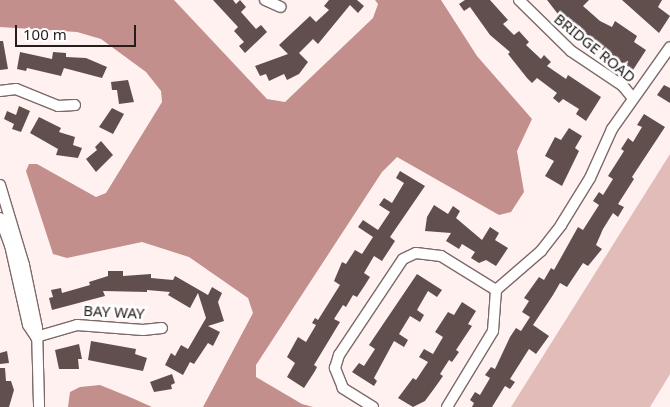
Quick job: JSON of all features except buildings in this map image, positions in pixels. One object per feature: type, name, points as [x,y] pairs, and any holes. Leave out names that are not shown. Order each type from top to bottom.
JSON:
[{"type":"street","points":[[265,0],[281,7]]},
{"type":"street","name":"BRIDGE ROAD","points":[[519,0],[571,51],[623,86],[632,97]]},
{"type":"street","points":[[447,407],[493,331],[496,290],[540,252],[561,225],[632,97],[670,46]]},
{"type":"street","points":[[0,91],[16,89],[58,106],[75,106]]},
{"type":"street","points":[[0,185],[4,207],[3,219],[28,325],[36,337],[39,407]]},
{"type":"street","points":[[373,407],[343,388],[337,378],[339,355],[395,268],[403,259],[416,254],[441,256],[496,290]]},
{"type":"street","name":"BAY WAY","points":[[36,337],[77,324],[143,330],[162,328]]},
{"type":"shaded area","points":[[0,0],[174,0],[267,99],[285,102],[373,18],[378,4],[375,0],[441,0],[477,56],[532,119],[517,151],[524,192],[511,212],[499,215],[397,157],[382,172],[256,365],[256,377],[302,404],[313,407],[203,407],[253,313],[248,298],[189,257],[142,242],[67,258],[53,254],[26,171],[29,164],[37,164],[96,197],[106,193],[162,102],[161,91],[146,72],[101,39],[77,32],[0,27]]},
{"type":"shaded area","points":[[670,154],[670,374],[650,407],[511,407]]},
{"type":"shaded area","points":[[100,385],[152,407],[68,407],[70,392],[80,387]]}]
